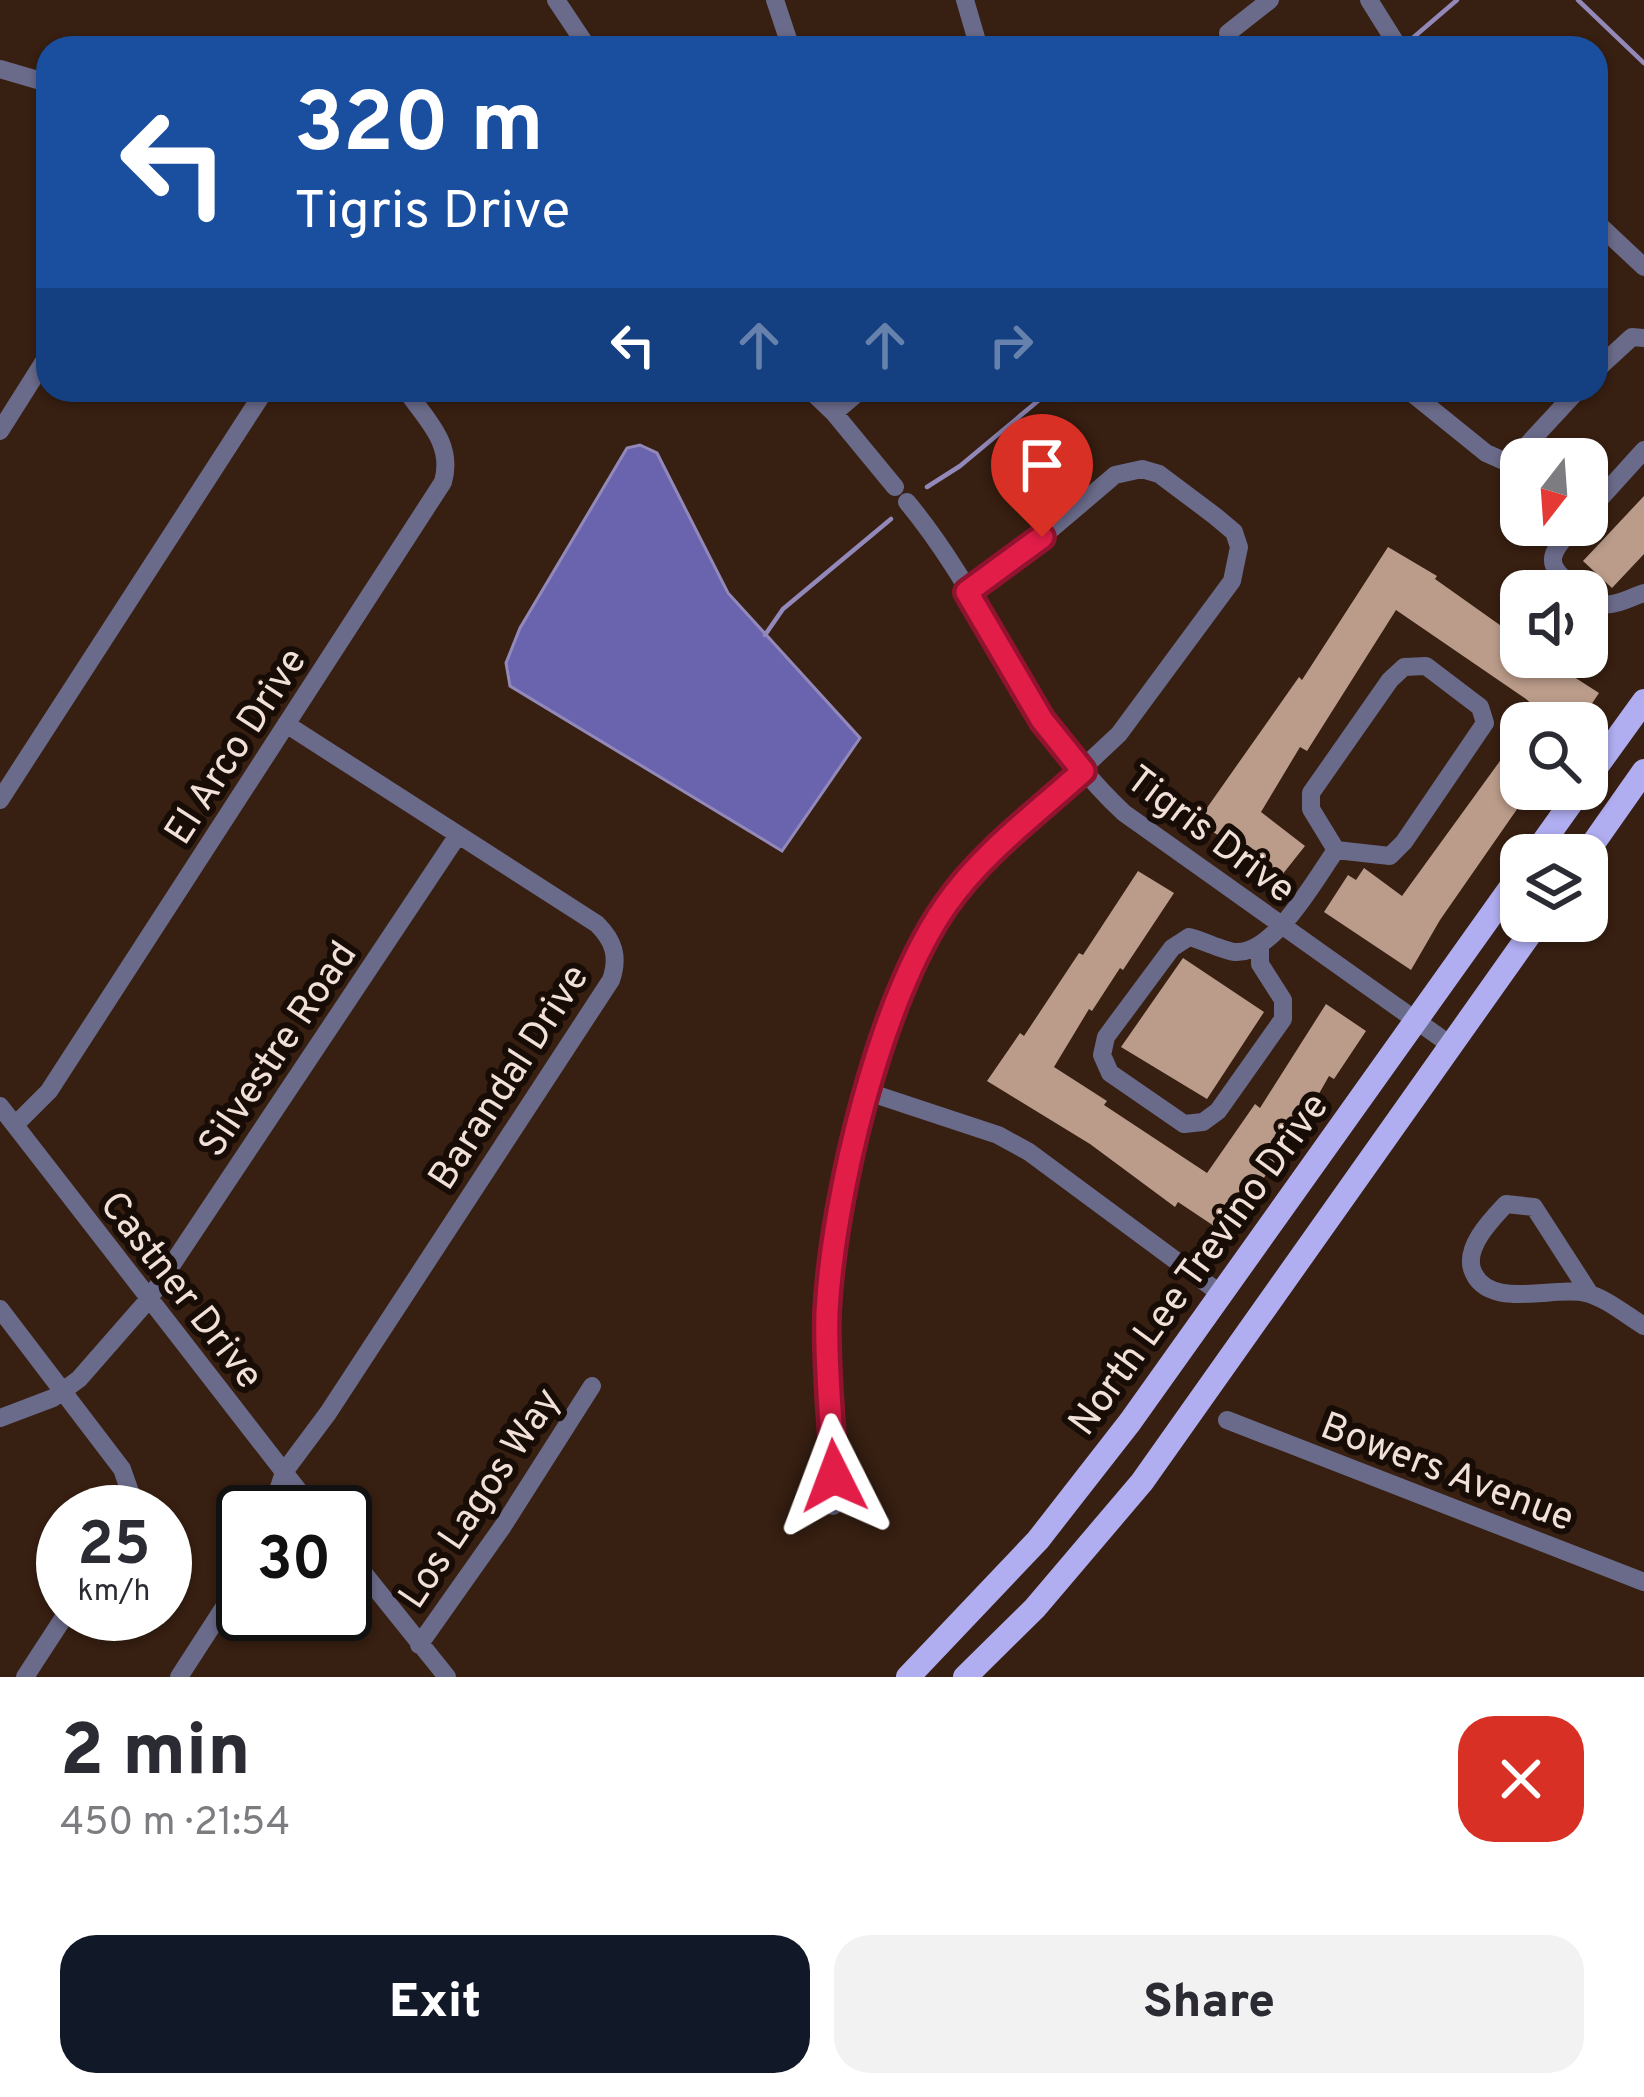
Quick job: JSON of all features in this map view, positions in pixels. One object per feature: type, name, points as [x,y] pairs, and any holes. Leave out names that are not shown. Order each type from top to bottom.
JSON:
[{"type":"main road","points":[[1608,751],[1644,700]]},
{"type":"main road","points":[[1600,834],[1644,771]]},
{"type":"main road","name":"North Lee Trevino Drive","points":[[908,1677],[1038,1540],[1130,1421],[1500,903]]},
{"type":"main road","name":"North Lee Trevino Drive","points":[[965,1677],[1048,1594],[1142,1482],[1524,942]]},
{"type":"street","points":[[556,0],[579,36]]},
{"type":"street","points":[[775,0],[786,36]]},
{"type":"street","points":[[965,0],[976,36]]},
{"type":"street","points":[[1228,33],[1270,0]]},
{"type":"street","points":[[1369,0],[1392,36]]},
{"type":"street","points":[[0,69],[36,80]]},
{"type":"street","points":[[1608,233],[1644,267]]},
{"type":"street","points":[[1608,359],[1632,338],[1644,338]]},
{"type":"street","points":[[0,431],[36,375]]},
{"type":"street","points":[[0,800],[257,402]]},
{"type":"street","name":"El Arco Drive","points":[[15,1125],[50,1091],[442,482],[446,454],[442,440],[415,402]]},
{"type":"street","name":"Tigris Drive","points":[[823,402],[938,539],[1042,720],[1124,813],[1452,1046]]},
{"type":"street","points":[[834,413],[847,402]]},
{"type":"street","points":[[1423,402],[1486,453],[1504,461],[1514,458],[1567,402]]},
{"type":"street","points":[[1608,490],[1644,450]]},
{"type":"street","points":[[833,1506],[827,1317],[833,1239],[868,1092],[908,974],[945,906],[975,869],[1119,734],[1232,581],[1239,560],[1234,532],[1159,474],[1142,469],[1115,476],[1016,560],[967,592]]},
{"type":"street","points":[[1608,606],[1644,593]]},
{"type":"street","points":[[1426,666],[1480,707],[1485,723],[1405,842],[1390,856],[1336,850],[1310,809],[1311,793],[1390,680],[1404,667],[1426,666]]},
{"type":"street","name":"Barandal Drive","points":[[280,1485],[284,1472],[328,1414],[611,980],[615,967],[613,945],[597,924],[286,724]]},
{"type":"street","name":"Silvestre Road","points":[[64,1390],[149,1299],[458,835]]},
{"type":"street","points":[[1260,945],[1260,964],[1283,1000],[1282,1019],[1218,1111],[1203,1122],[1184,1124],[1111,1072],[1102,1055],[1106,1037],[1172,948],[1189,937],[1234,952],[1260,945],[1282,926],[1336,850]]},
{"type":"street","points":[[868,1092],[998,1135],[1029,1152],[1221,1294]]},
{"type":"street","name":"Castner Drive","points":[[0,1106],[294,1485]]},
{"type":"street","points":[[1590,1294],[1534,1207],[1506,1204],[1476,1243],[1473,1274],[1492,1291],[1590,1294],[1644,1325]]},
{"type":"street","points":[[0,1309],[122,1469],[127,1485]]},
{"type":"street","name":"Los Lagos Way","points":[[419,1645],[592,1386]]},
{"type":"street","points":[[0,1418],[64,1390]]},
{"type":"street","name":"Bowers Avenue","points":[[1228,1420],[1644,1582]]},
{"type":"street","points":[[372,1585],[447,1677]]},
{"type":"street","points":[[179,1677],[216,1620]]},
{"type":"street","points":[[25,1677],[48,1641]]},
{"type":"shaded area","points":[[640,445],[657,453],[728,593],[860,738],[782,851],[510,686],[506,663],[520,628],[627,448]]},
{"type":"building","points":[[1644,496],[1644,554],[1612,588],[1608,570],[1593,570],[1583,561],[1597,546],[1608,546],[1608,534]]},
{"type":"building","points":[[1388,547],[1437,576],[1500,625],[1500,678],[1576,678],[1599,693],[1593,702],[1529,702],[1396,610],[1307,751],[1300,747],[1261,812],[1305,846],[1278,880],[1197,822],[1299,677],[1302,680]]},
{"type":"building","points":[[1500,761],[1500,810],[1516,810],[1411,970],[1324,912],[1348,875],[1356,880],[1364,868],[1402,896]]},
{"type":"building","points":[[1138,871],[1174,893],[1123,970],[1089,1009],[1054,1067],[1107,1101],[1104,1105],[1207,1173],[1255,1104],[1260,1108],[1326,1004],[1366,1031],[1334,1079],[1329,1076],[1303,1122],[1230,1226],[1222,1221],[1217,1228],[1178,1202],[1175,1207],[1090,1144],[987,1081],[1020,1033],[1024,1036],[1079,953],[1083,955]]},
{"type":"building","points":[[1183,958],[1264,1012],[1207,1099],[1121,1047]]},
{"type":"waterway","points":[[1415,36],[1457,0]]},
{"type":"waterway","points":[[1578,0],[1644,63]]},
{"type":"waterway","points":[[927,487],[960,466],[1037,402]]},
{"type":"waterway","points":[[765,635],[783,609],[891,519]]},
{"type":"route","points":[[834,1476],[827,1317],[833,1239],[868,1092],[908,974],[945,906],[975,869],[1083,771],[1042,720],[967,592],[1042,537]]}]
